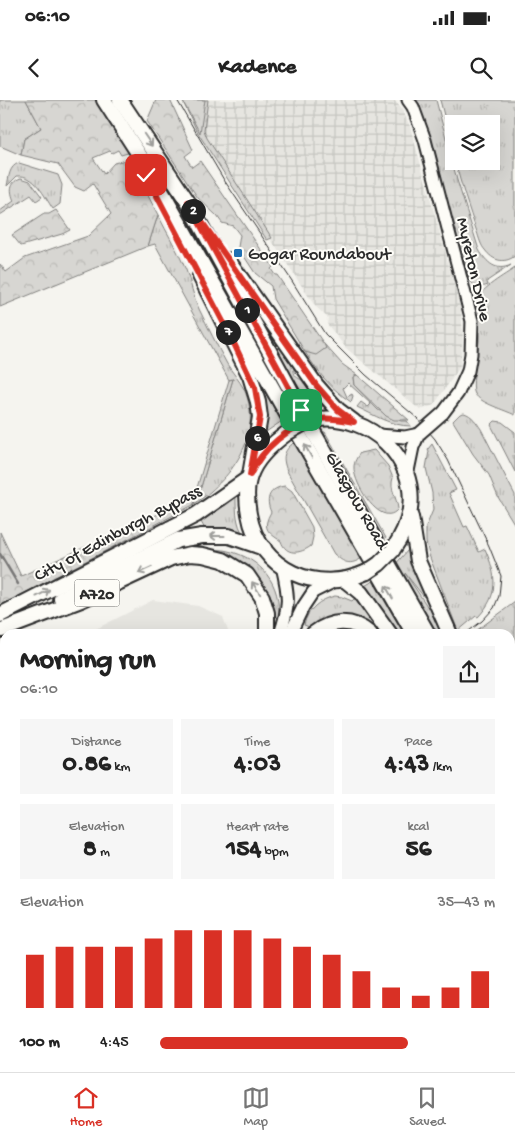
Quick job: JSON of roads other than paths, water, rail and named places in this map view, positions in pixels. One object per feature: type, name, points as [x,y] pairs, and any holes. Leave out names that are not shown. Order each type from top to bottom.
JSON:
[{"type":"main road","name":"Glasgow Road","points":[[104,100],[151,173],[411,629]]},
{"type":"main road","name":"Glasgow Road","points":[[120,100],[188,202],[314,433],[425,629]]},
{"type":"main road","points":[[116,118],[226,326],[255,388],[260,417],[249,476],[248,506],[250,521],[264,548],[282,566],[297,575],[310,579],[340,581],[367,572],[379,564],[392,551],[405,529],[410,510]]},
{"type":"main road","points":[[188,202],[316,385],[338,410],[354,422],[378,435],[393,450],[402,463],[410,493],[410,510],[418,561],[448,629]]},
{"type":"main road","points":[[249,476],[262,455],[287,433],[303,424],[319,419],[340,419],[354,422]]},
{"type":"main road","name":"City of Edinburgh Bypass","points":[[0,615],[196,515],[249,476]]},
{"type":"main road","name":"City of Edinburgh Bypass","points":[[5,629],[178,540],[202,536],[229,536],[264,548]]},
{"type":"main road","name":"A720","points":[[6,629],[81,600],[171,558],[190,554],[223,560],[247,575],[262,597],[267,613],[267,629]]},
{"type":"main road","points":[[340,581],[361,593],[386,629]]},
{"type":"main road","points":[[321,629],[332,623],[350,623],[364,629]]},
{"type":"street","name":"Myreton Drive","points":[[407,476],[413,447],[419,434],[443,413],[458,393],[468,372],[471,354],[472,322],[425,140],[413,107],[408,100]]},
{"type":"street","points":[[378,435],[405,437],[419,434]]},
{"type":"street","points":[[281,629],[289,597],[282,566]]},
{"type":"street","points":[[292,629],[303,606],[313,592],[340,581]]},
{"type":"waterway","points":[[0,554],[18,584]]},
{"type":"tram line","points":[[177,100],[224,180],[325,334],[366,375],[417,418],[435,439],[448,460],[489,546],[501,576],[499,596],[494,608],[472,629]]},
{"type":"place","name":"Gogar Roundabout","points":[[238,253]]}]
